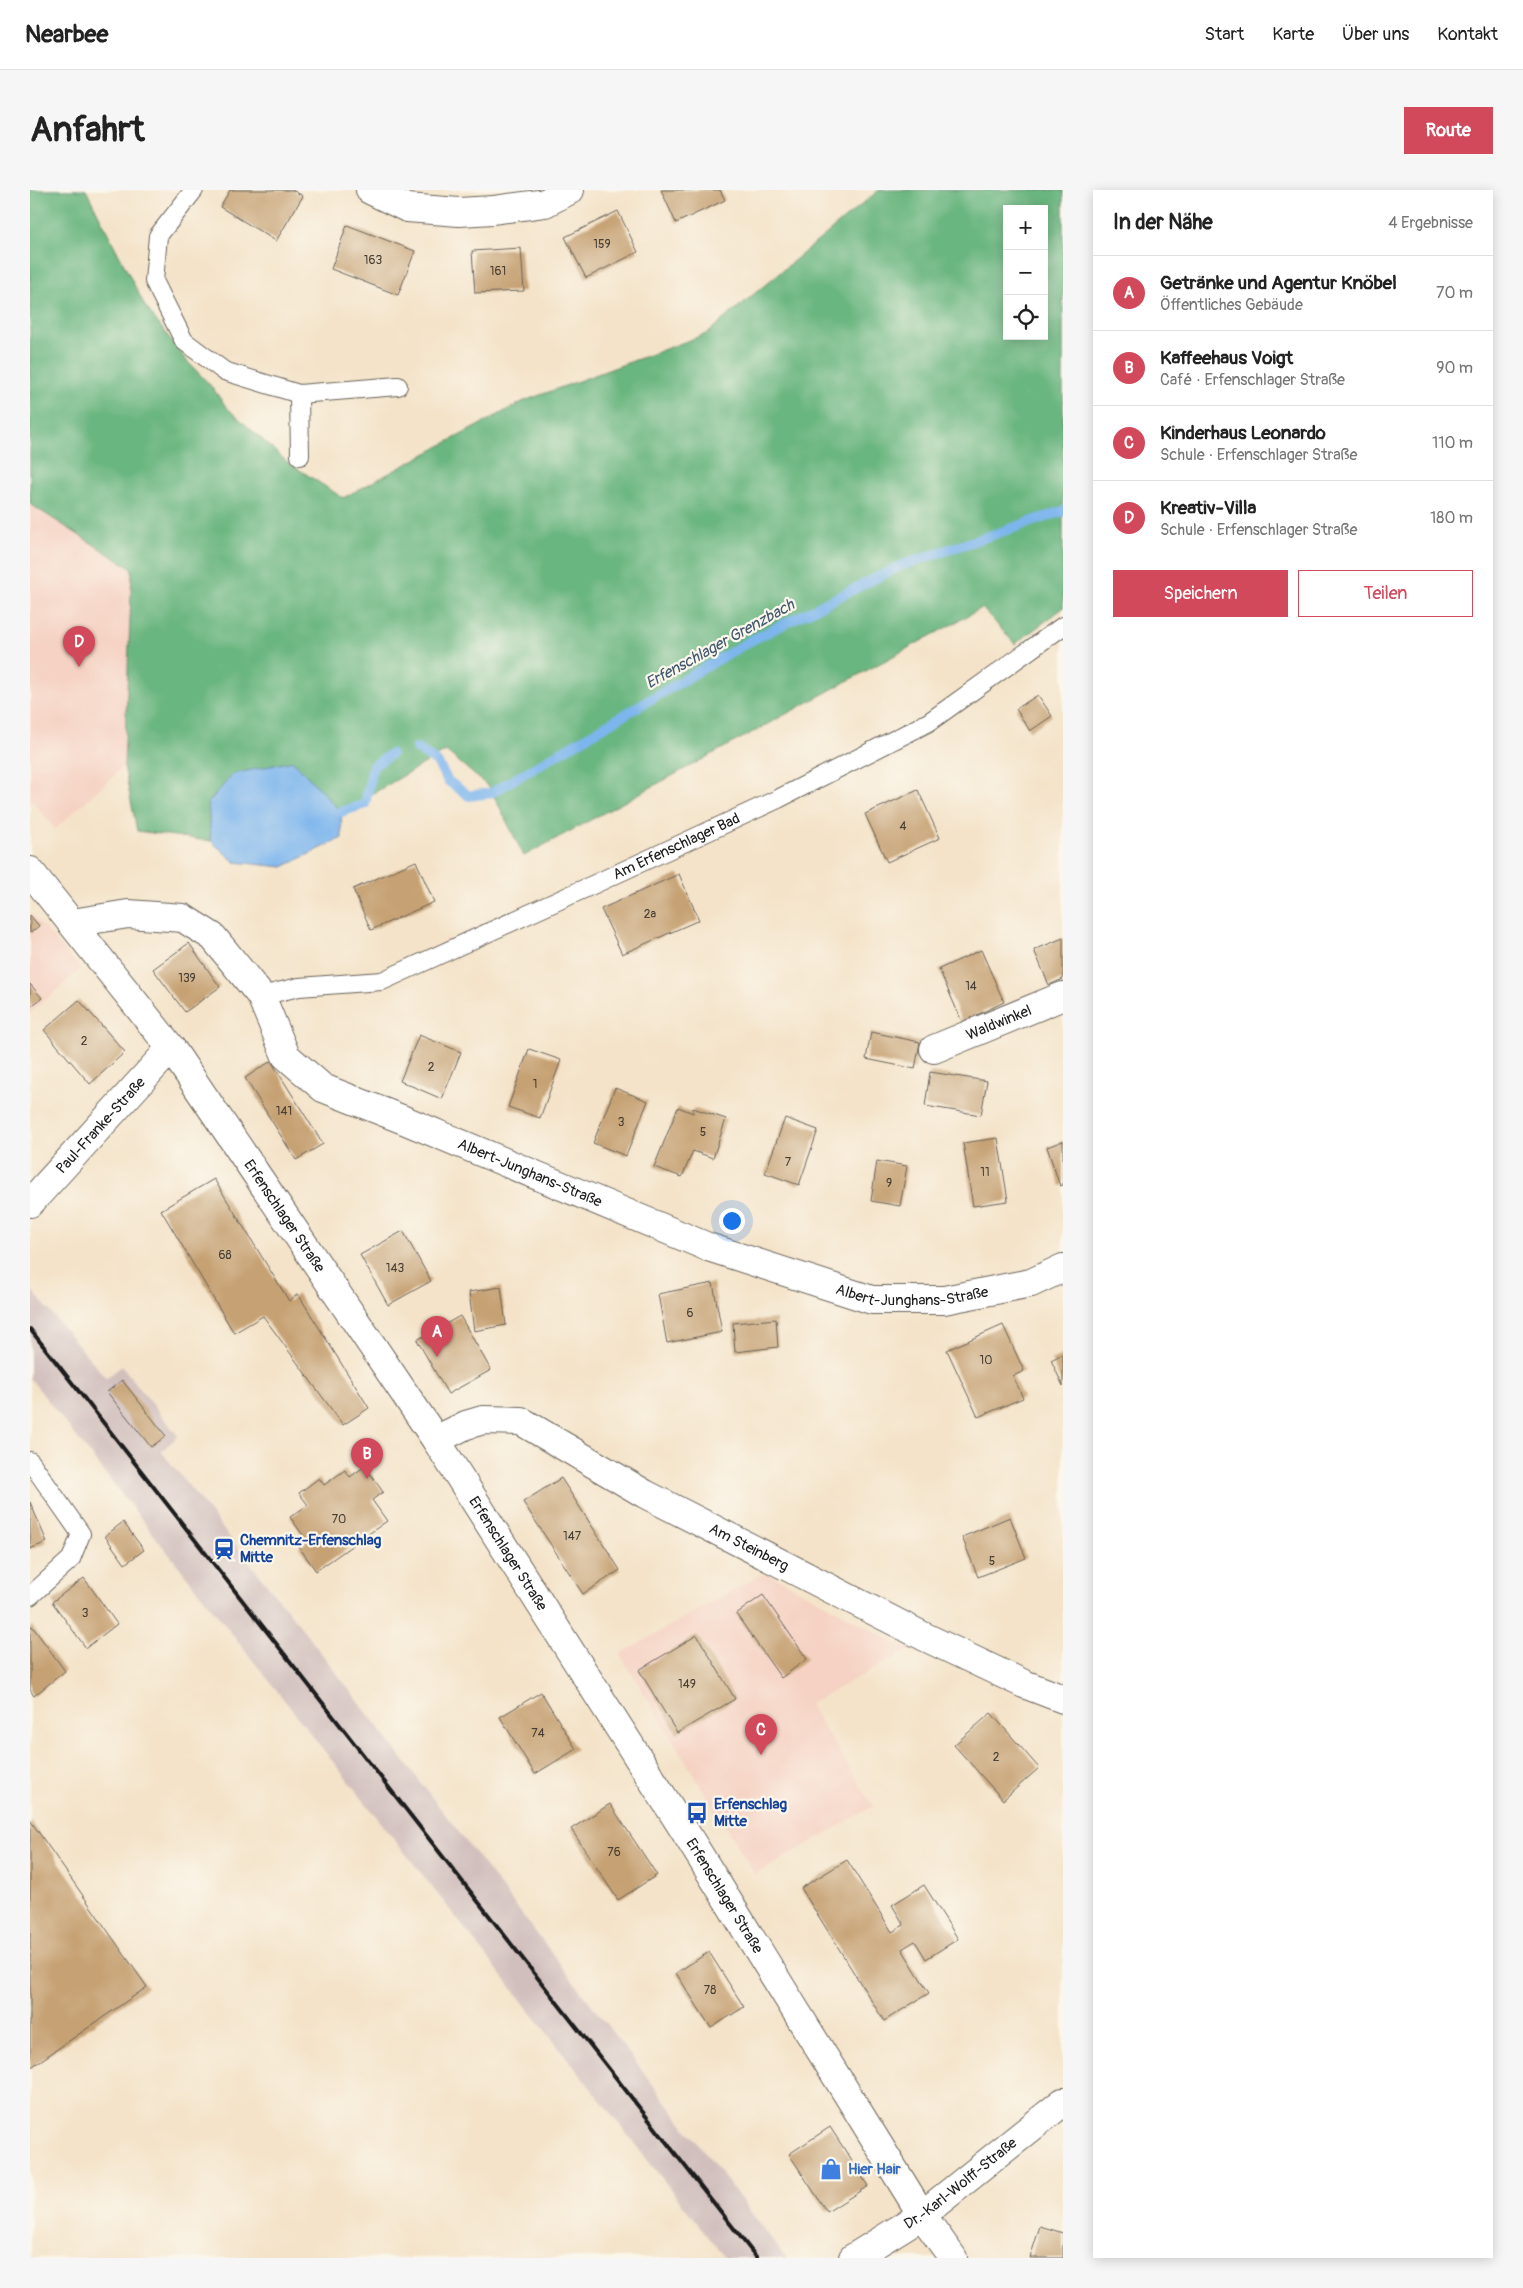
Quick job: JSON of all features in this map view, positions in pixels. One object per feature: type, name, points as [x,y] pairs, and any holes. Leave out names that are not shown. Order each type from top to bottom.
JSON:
[{"type":"street","points":[[370,190],[407,208],[459,212],[493,210],[545,203],[570,190]]},
{"type":"street","name":"Erfenschlager Straße","points":[[30,872],[171,1048],[436,1440],[684,1830],[922,2215],[952,2258]]},
{"type":"street","name":"Albert-Junghans-Straße","points":[[72,923],[128,914],[183,918],[213,937],[261,996],[286,1056],[322,1088],[404,1120],[708,1247],[872,1300],[944,1300],[1031,1283],[1063,1268]]},
{"type":"street","name":"Waldwinkel","points":[[934,1049],[1063,996]]},
{"type":"street","name":"Paul-Franke-Straße","points":[[30,1203],[171,1048]]},
{"type":"street","name":"Am Steinberg","points":[[436,1440],[466,1425],[483,1420],[521,1421],[645,1494],[925,1637],[1024,1684],[1063,1699]]},
{"type":"street","name":"Dr.-Karl-Wolff-Straße","points":[[853,2258],[922,2215],[1063,2102]]},
{"type":"lane","points":[[194,190],[158,236],[154,281],[184,341],[224,371],[299,394],[398,386]]},
{"type":"lane","points":[[299,394],[300,456]]},
{"type":"lane","name":"Am Erfenschlager Bad","points":[[261,996],[299,987],[382,982],[600,882],[778,798],[929,722],[1063,626]]},
{"type":"lane","points":[[30,1461],[81,1534],[71,1559],[30,1596]]},
{"type":"shaded area","points":[[30,504],[132,569],[124,766],[55,829],[30,798]]},
{"type":"shaded area","points":[[30,912],[81,969],[30,1013]]},
{"type":"shaded area","points":[[30,1288],[106,1378],[122,1366],[178,1436],[161,1451],[308,1636],[786,2258],[725,2258],[30,1378]]},
{"type":"shaded area","points":[[766,1572],[909,1650],[809,1704],[873,1806],[755,1875],[620,1654]]},
{"type":"green space","points":[[30,190],[86,190],[145,306],[187,361],[212,387],[227,408],[286,461],[343,498],[524,401],[706,334],[879,190],[1063,190],[1063,608],[1015,644],[982,608],[524,856],[490,788],[446,751],[341,812],[293,761],[208,803],[211,841],[137,831],[124,766],[132,569],[30,504]]},
{"type":"water","points":[[293,761],[341,812],[342,838],[283,867],[235,862],[211,841],[208,803],[233,774]]},
{"type":"building","points":[[230,190],[292,190],[303,196],[276,241],[220,207]]},
{"type":"building","points":[[661,190],[720,190],[725,200],[676,223]]},
{"type":"building","points":[[618,211],[638,252],[586,278],[565,237]]},
{"type":"building","points":[[347,225],[415,251],[398,295],[331,269]]},
{"type":"building","points":[[521,248],[524,291],[475,293],[472,251]]},
{"type":"building","points":[[1038,695],[1052,716],[1030,731],[1016,709]]},
{"type":"building","points":[[918,790],[940,838],[887,862],[865,814]]},
{"type":"building","points":[[416,861],[434,902],[371,930],[353,889]]},
{"type":"building","points":[[679,874],[699,920],[622,954],[601,909]]},
{"type":"building","points":[[30,915],[39,926],[30,933]]},
{"type":"building","points":[[1063,938],[1063,979],[1049,985],[1034,950]]},
{"type":"building","points":[[189,943],[220,987],[185,1012],[153,969]]},
{"type":"building","points":[[981,950],[1004,1002],[962,1022],[939,969]]},
{"type":"building","points":[[30,984],[42,998],[30,1007]]},
{"type":"building","points":[[79,1000],[125,1052],[90,1084],[44,1030]]},
{"type":"building","points":[[871,1032],[920,1042],[915,1069],[866,1059]]},
{"type":"building","points":[[419,1035],[461,1052],[442,1099],[400,1081]]},
{"type":"building","points":[[529,1049],[561,1060],[540,1118],[508,1107]]},
{"type":"building","points":[[271,1061],[323,1144],[296,1160],[245,1078]]},
{"type":"building","points":[[930,1072],[987,1081],[981,1115],[925,1106]]},
{"type":"building","points":[[615,1088],[648,1101],[626,1156],[593,1143]]},
{"type":"building","points":[[678,1107],[693,1113],[693,1108],[726,1119],[713,1158],[693,1151],[682,1177],[654,1167]]},
{"type":"building","points":[[785,1118],[818,1130],[799,1185],[765,1173]]},
{"type":"building","points":[[998,1138],[1008,1201],[973,1206],[963,1143]]},
{"type":"building","points":[[1063,1141],[1063,1185],[1060,1186],[1047,1147]]},
{"type":"building","points":[[877,1161],[907,1166],[900,1206],[871,1201]]},
{"type":"building","points":[[214,1179],[289,1301],[298,1294],[369,1408],[343,1425],[263,1316],[234,1333],[161,1210]]},
{"type":"building","points":[[403,1231],[431,1281],[388,1305],[360,1255]]},
{"type":"building","points":[[713,1283],[722,1332],[667,1343],[658,1294]]},
{"type":"building","points":[[501,1287],[506,1325],[474,1331],[469,1292]]},
{"type":"building","points":[[460,1316],[491,1370],[448,1394],[417,1340]]},
{"type":"building","points":[[776,1319],[778,1347],[735,1352],[733,1323]]},
{"type":"building","points":[[1003,1325],[1024,1371],[1013,1376],[1023,1398],[978,1417],[947,1350]]},
{"type":"building","points":[[1063,1354],[1063,1386],[1051,1360]]},
{"type":"building","points":[[122,1380],[166,1436],[151,1447],[107,1392]]},
{"type":"building","points":[[365,1466],[383,1492],[372,1500],[387,1521],[316,1571],[299,1547],[307,1541],[290,1517],[308,1505],[299,1493],[319,1478],[324,1485],[345,1470],[350,1477]]},
{"type":"building","points":[[561,1478],[620,1570],[583,1594],[523,1502]]},
{"type":"building","points":[[30,1502],[47,1542],[30,1549]]},
{"type":"building","points":[[1010,1517],[1026,1558],[978,1577],[962,1537]]},
{"type":"building","points":[[123,1522],[144,1550],[125,1564],[105,1536]]},
{"type":"building","points":[[84,1578],[117,1624],[86,1648],[52,1602]]},
{"type":"building","points":[[763,1595],[807,1659],[781,1678],[736,1614]]},
{"type":"building","points":[[32,1626],[65,1671],[34,1696],[30,1690],[30,1627]]},
{"type":"building","points":[[697,1635],[735,1699],[677,1733],[639,1670]]},
{"type":"building","points":[[541,1692],[576,1749],[535,1774],[500,1717]]},
{"type":"building","points":[[991,1713],[1039,1768],[1003,1800],[954,1745]]},
{"type":"building","points":[[610,1804],[657,1875],[618,1900],[571,1829]]},
{"type":"building","points":[[30,1820],[147,1987],[30,2068]]},
{"type":"building","points":[[847,1860],[892,1932],[904,1925],[892,1905],[924,1885],[958,1939],[926,1959],[915,1941],[902,1949],[929,1993],[884,2021],[801,1888]]},
{"type":"building","points":[[709,1952],[744,2007],[711,2028],[676,1973]]},
{"type":"building","points":[[830,2127],[868,2186],[827,2212],[789,2154]]},
{"type":"building","points":[[1040,2226],[1063,2233],[1063,2258],[1030,2258]]},
{"type":"waterway","name":"Erfenschlager Grenzbach","points":[[416,748],[437,762],[448,781],[469,796],[491,793],[750,641],[900,566],[1063,511]]},
{"type":"waterway","name":"Erfenschlager Grenzbach","points":[[341,812],[365,804],[373,766],[391,754]]},
{"type":"railway","points":[[30,1329],[757,2258]]},
{"type":"place","name":"Kreativ-Villa","points":[[79,667]]},
{"type":"place","name":"Getränke und Agentur Knöbel","points":[[437,1357]]},
{"type":"place","name":"Kaffeehaus Voigt","points":[[367,1479]]},
{"type":"place","name":"Chemnitz-Erfenschlag Mitte","points":[[224,1549]]},
{"type":"place","name":"Kinderhaus Leonardo","points":[[761,1755]]},
{"type":"place","name":"Erfenschlag Mitte","points":[[697,1813]]},
{"type":"place","name":"Hier Hair","points":[[831,2169]]}]
